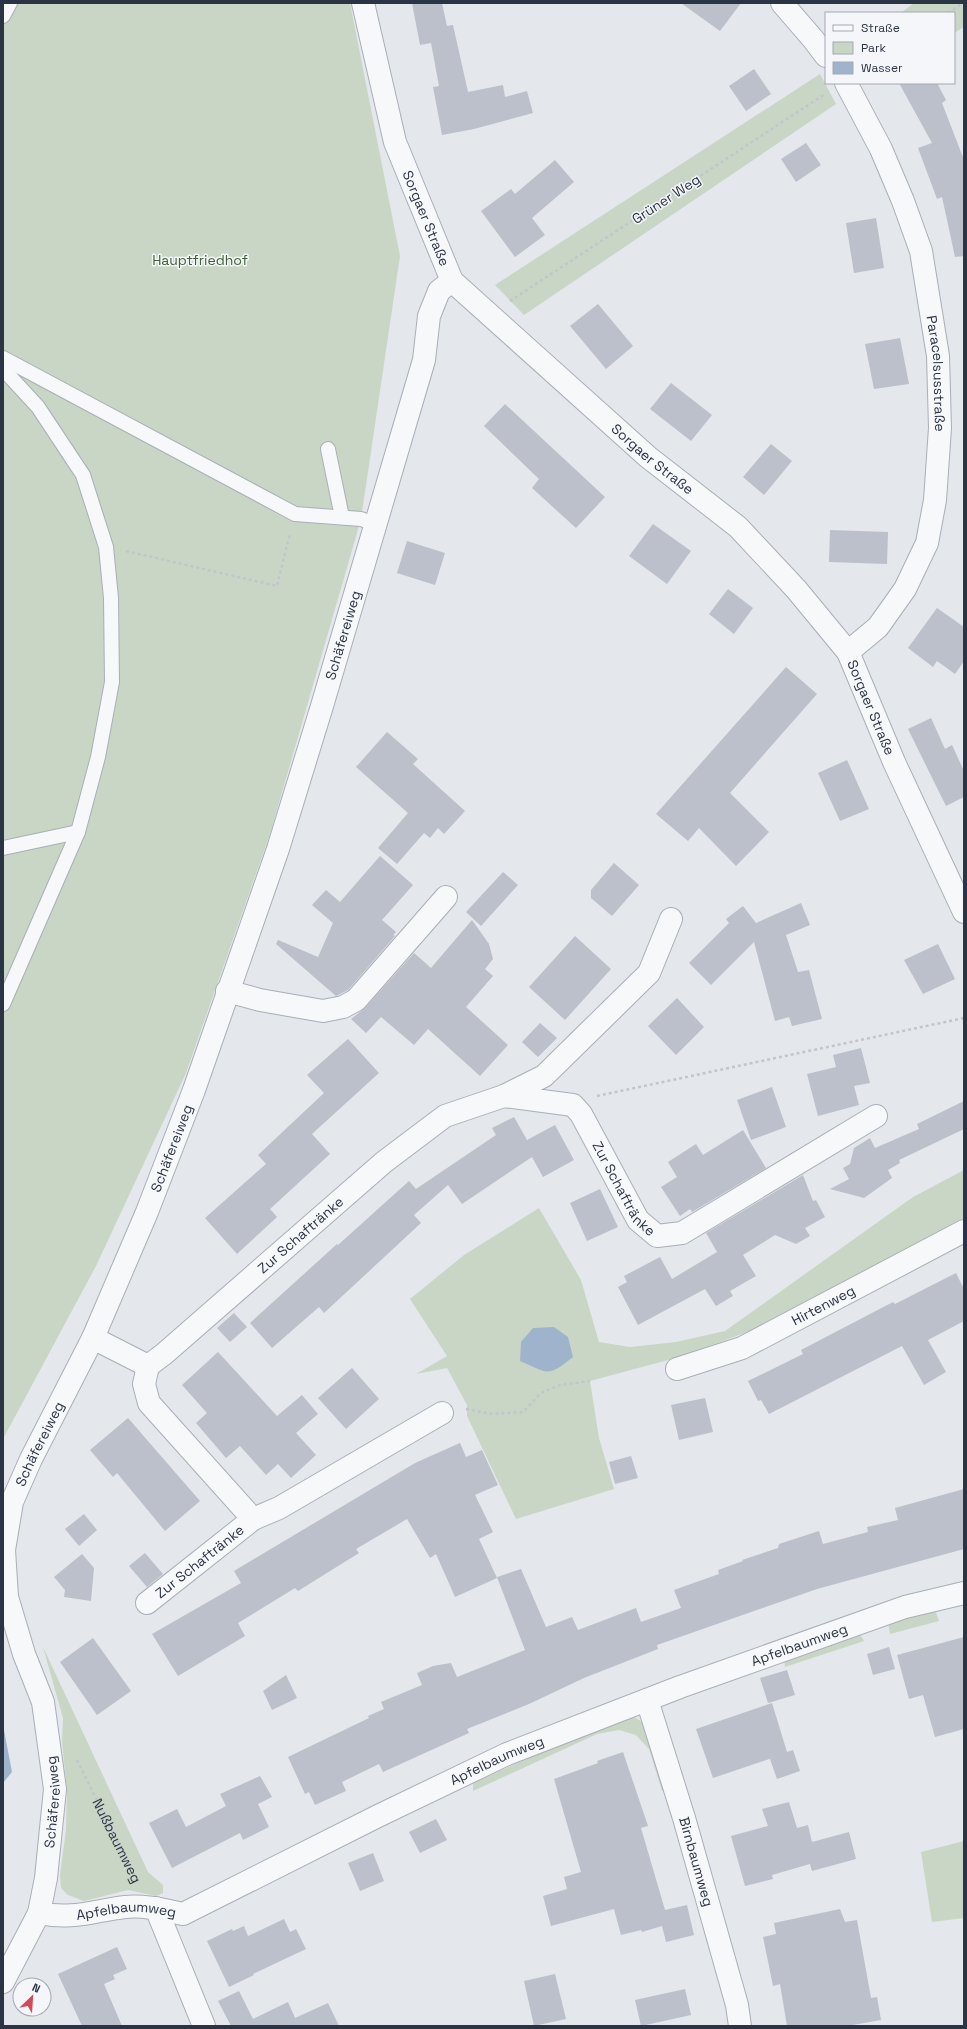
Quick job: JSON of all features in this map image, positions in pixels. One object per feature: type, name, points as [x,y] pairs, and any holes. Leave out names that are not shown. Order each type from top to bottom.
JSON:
[{"type":"street","name":"Sorgaer Straße","points":[[363,3],[395,142],[452,281],[648,456],[738,527],[796,588],[848,652],[894,762],[964,912]]},
{"type":"street","points":[[782,3],[814,39],[825,55]]},
{"type":"street","name":"Paracelsusstraße","points":[[837,87],[881,149],[903,201],[921,251],[938,356],[940,428],[935,500],[927,544],[905,589],[878,627],[848,652]]},
{"type":"street","name":"Schäfereiweg","points":[[3,1982],[39,1913],[46,1878],[55,1788],[43,1702],[24,1654],[7,1597],[4,1550],[12,1502],[31,1459],[93,1338],[150,1205],[194,1090],[280,841],[322,706],[424,360],[430,316],[439,291],[452,281]]},
{"type":"street","points":[[227,991],[260,1000],[323,1011],[343,1007],[356,1000],[446,897]]},
{"type":"street","name":"Zur Schaftränke","points":[[253,1519],[150,1403],[144,1384],[148,1366],[164,1354],[384,1162],[445,1116],[504,1096],[544,1076],[649,974],[671,919]]},
{"type":"street","name":"Zur Schaftränke","points":[[504,1096],[573,1105],[581,1114],[638,1220],[657,1236],[682,1233],[876,1116]]},
{"type":"street","name":"Hirtenweg","points":[[677,1369],[742,1348],[964,1231]]},
{"type":"street","points":[[93,1338],[148,1366]]},
{"type":"street","name":"Zur Schaftränke","points":[[147,1603],[253,1519],[279,1508],[442,1412]]},
{"type":"street","name":"Apfelbaumweg","points":[[39,1913],[58,1917],[83,1915],[126,1907],[156,1908],[183,1914],[378,1816],[507,1754],[647,1700],[905,1607],[964,1593]]},
{"type":"street","name":"Birnbaumweg","points":[[647,1700],[684,1818],[737,2005],[740,2026]]},
{"type":"street","points":[[156,1908],[204,2026]]},
{"type":"lane","points":[[3,16],[10,3]]},
{"type":"lane","points":[[3,358],[295,514],[361,519],[375,524]]},
{"type":"lane","points":[[3,369],[38,407],[83,475],[106,547],[111,598],[112,682],[98,757],[78,832],[3,1004]]},
{"type":"lane","points":[[328,449],[342,517]]},
{"type":"lane","points":[[3,848],[78,832]]},
{"type":"path","points":[[950,12],[963,3]]},
{"type":"path","name":"Grüner Weg","points":[[490,315],[837,87]]},
{"type":"path","points":[[124,550],[277,586],[295,514]]},
{"type":"path","points":[[573,1105],[581,1100],[964,1018]]},
{"type":"path","points":[[442,1412],[467,1409],[492,1414],[523,1412],[541,1393],[560,1385],[590,1381]]},
{"type":"path","name":"Nußbaumweg","points":[[76,1759],[142,1889],[156,1908]]},
{"type":"green space","name":"Hauptfriedhof","points":[[3,3],[350,3],[400,256],[361,519],[270,834],[186,1073],[96,1266],[3,1439]]},
{"type":"green space","points":[[914,3],[964,3],[964,27],[955,32],[955,12],[902,12]]},
{"type":"green space","points":[[820,74],[836,104],[524,315],[495,285]]},
{"type":"green space","points":[[964,1170],[964,1218],[750,1331],[679,1357],[590,1381],[599,1438],[614,1489],[516,1519],[467,1416],[467,1405],[447,1368],[416,1374],[447,1356],[410,1299],[464,1255],[539,1208],[581,1280],[599,1342],[630,1347],[676,1342],[725,1331],[913,1197]]},
{"type":"green space","points":[[935,1610],[939,1621],[890,1634],[888,1623]]},
{"type":"green space","points":[[859,1633],[864,1641],[785,1667],[784,1657]]},
{"type":"green space","points":[[43,1647],[148,1872],[163,1885],[163,1893],[156,1896],[128,1890],[84,1901],[68,1895],[61,1888],[60,1875],[66,1830],[67,1791],[62,1742],[63,1718]]},
{"type":"green space","points":[[623,1716],[636,1718],[646,1728],[666,1790],[662,1791],[649,1749],[636,1735],[619,1730],[597,1734],[473,1791],[473,1783]]},
{"type":"green space","points":[[964,1841],[964,1918],[932,1922],[921,1852]]},
{"type":"water","points":[[554,1327],[568,1337],[573,1357],[558,1368],[548,1371],[537,1369],[520,1361],[521,1342],[533,1328]]},
{"type":"water","points":[[3,1725],[12,1772],[3,1783]]},
{"type":"building","points":[[412,3],[442,3],[447,26],[453,25],[468,92],[503,85],[505,97],[527,91],[533,113],[474,129],[442,135],[433,87],[439,86],[431,43],[420,45]]},
{"type":"building","points":[[681,3],[741,3],[720,31]]},
{"type":"building","points":[[754,69],[771,94],[746,111],[729,86]]},
{"type":"building","points":[[900,84],[938,84],[946,100],[942,103],[964,160],[964,256],[955,257],[942,197],[937,199],[918,148],[932,143]]},
{"type":"building","points":[[806,143],[821,165],[796,182],[781,159]]},
{"type":"building","points":[[555,160],[574,182],[532,218],[545,235],[515,257],[481,211],[511,189],[515,194]]},
{"type":"building","points":[[876,218],[884,268],[854,273],[846,223]]},
{"type":"building","points":[[598,304],[633,346],[606,369],[570,326]]},
{"type":"building","points":[[900,338],[909,384],[874,389],[865,344]]},
{"type":"building","points":[[671,383],[712,415],[691,441],[650,409]]},
{"type":"building","points":[[505,404],[605,497],[576,528],[532,488],[539,479],[484,426]]},
{"type":"building","points":[[771,444],[792,461],[764,495],[743,477]]},
{"type":"building","points":[[653,524],[691,551],[667,584],[629,556]]},
{"type":"building","points":[[830,530],[888,532],[887,564],[829,562]]},
{"type":"building","points":[[407,541],[445,553],[435,585],[397,573]]},
{"type":"building","points":[[728,589],[753,608],[734,634],[709,614]]},
{"type":"building","points":[[937,608],[964,627],[964,661],[955,674],[937,661],[933,667],[908,648]]},
{"type":"building","points":[[786,667],[817,694],[730,793],[769,832],[736,866],[699,828],[688,841],[656,814]]},
{"type":"building","points":[[931,718],[945,749],[952,745],[964,771],[964,797],[946,806],[908,729]]},
{"type":"building","points":[[387,732],[418,759],[413,764],[465,811],[444,834],[438,828],[430,838],[424,833],[397,864],[378,848],[408,813],[356,767]]},
{"type":"building","points":[[847,760],[869,809],[840,821],[818,773]]},
{"type":"building","points":[[380,856],[413,885],[382,920],[396,932],[393,935],[395,936],[348,990],[336,996],[276,944],[278,940],[318,957],[333,923],[312,905],[326,890],[340,902]]},
{"type":"building","points":[[614,863],[639,885],[612,916],[591,898],[591,890]]},
{"type":"building","points":[[503,872],[518,885],[481,926],[466,912]]},
{"type":"building","points":[[801,903],[810,925],[786,935],[798,972],[809,970],[822,1019],[792,1026],[789,1017],[775,1021],[754,942],[711,985],[689,963],[729,923],[726,919],[743,906],[756,923]]},
{"type":"building","points":[[472,920],[489,944],[493,959],[485,969],[493,976],[466,1007],[508,1045],[480,1076],[428,1029],[414,1045],[381,1017],[366,1033],[351,1019],[365,1008],[414,953],[431,968]]},
{"type":"building","points":[[575,936],[611,969],[565,1020],[529,987]]},
{"type":"building","points":[[938,944],[955,979],[923,994],[904,960]]},
{"type":"building","points":[[677,998],[704,1027],[676,1055],[648,1026]]},
{"type":"building","points":[[540,1023],[557,1038],[538,1057],[522,1042]]},
{"type":"building","points":[[348,1039],[379,1073],[312,1134],[330,1154],[270,1209],[277,1217],[237,1254],[205,1218],[266,1164],[258,1155],[324,1093],[307,1075]]},
{"type":"building","points":[[861,1048],[870,1083],[854,1086],[859,1105],[818,1116],[807,1074],[836,1067],[833,1055]]},
{"type":"building","points":[[772,1087],[786,1127],[751,1140],[737,1100]]},
{"type":"building","points":[[964,1101],[964,1129],[899,1160],[900,1163],[888,1170],[892,1178],[864,1198],[830,1189],[849,1179],[843,1168],[850,1164],[854,1148],[870,1138],[875,1148],[919,1129],[917,1124]]},
{"type":"building","points":[[514,1117],[527,1140],[555,1125],[574,1160],[543,1177],[532,1157],[462,1204],[448,1185],[414,1215],[421,1223],[324,1313],[319,1307],[272,1348],[250,1323],[409,1181],[416,1189],[496,1135],[492,1128]]},
{"type":"building","points":[[743,1130],[766,1168],[692,1212],[690,1209],[680,1216],[661,1187],[677,1177],[668,1162],[696,1144],[703,1155]]},
{"type":"building","points":[[803,1175],[813,1201],[816,1200],[825,1217],[805,1228],[810,1236],[796,1244],[775,1235],[743,1255],[756,1276],[730,1291],[733,1296],[716,1306],[705,1289],[638,1325],[618,1287],[627,1282],[624,1276],[660,1257],[672,1279],[717,1252],[706,1233]]},
{"type":"building","points":[[600,1189],[618,1227],[587,1241],[570,1203]]},
{"type":"building","points":[[956,1273],[964,1289],[964,1321],[928,1340],[946,1372],[924,1385],[902,1346],[769,1414],[761,1400],[758,1401],[748,1381],[803,1354],[801,1350],[893,1302],[895,1304]]},
{"type":"building","points":[[234,1313],[247,1327],[230,1342],[217,1328]]},
{"type":"building","points":[[218,1352],[277,1416],[302,1395],[318,1414],[296,1433],[316,1455],[291,1478],[278,1464],[266,1475],[240,1446],[226,1458],[196,1423],[207,1413],[182,1385]]},
{"type":"building","points":[[352,1368],[379,1399],[346,1429],[318,1398]]},
{"type":"building","points":[[705,1398],[713,1432],[679,1440],[671,1405]]},
{"type":"building","points":[[128,1418],[200,1501],[165,1531],[117,1473],[113,1477],[90,1450]]},
{"type":"building","points":[[460,1443],[466,1457],[482,1450],[498,1485],[475,1495],[493,1532],[479,1539],[497,1578],[455,1597],[436,1554],[430,1558],[407,1519],[356,1549],[359,1553],[298,1591],[295,1588],[238,1623],[245,1636],[178,1676],[152,1634],[241,1583],[234,1571],[415,1463]]},
{"type":"building","points":[[631,1456],[638,1478],[615,1484],[609,1462]]},
{"type":"building","points":[[964,1489],[964,1549],[817,1589],[657,1645],[658,1649],[584,1678],[529,1704],[467,1729],[469,1733],[383,1772],[379,1764],[342,1782],[346,1791],[315,1805],[309,1792],[305,1794],[288,1757],[369,1718],[368,1716],[384,1709],[381,1702],[422,1685],[417,1673],[433,1666],[451,1663],[457,1677],[525,1650],[497,1577],[521,1569],[546,1627],[572,1617],[578,1630],[636,1608],[641,1622],[681,1608],[674,1590],[719,1574],[718,1570],[778,1548],[779,1544],[819,1531],[823,1544],[868,1532],[867,1527],[898,1520],[895,1508]]},
{"type":"building","points":[[84,1514],[97,1530],[79,1546],[65,1529]]},
{"type":"building","points":[[145,1553],[163,1574],[147,1587],[129,1566]]},
{"type":"building","points":[[82,1554],[94,1568],[91,1601],[64,1597],[65,1590],[54,1577]]},
{"type":"building","points":[[964,1637],[964,1729],[935,1737],[923,1695],[909,1699],[897,1655]]},
{"type":"building","points":[[93,1638],[131,1691],[97,1715],[60,1662]]},
{"type":"building","points":[[889,1647],[895,1669],[873,1675],[867,1654]]},
{"type":"building","points":[[787,1670],[795,1695],[768,1703],[760,1678]]},
{"type":"building","points":[[286,1675],[297,1698],[272,1710],[263,1691]]},
{"type":"building","points":[[772,1703],[787,1752],[793,1750],[800,1771],[777,1779],[770,1759],[775,1757],[713,1778],[696,1729]]},
{"type":"building","points":[[623,1752],[648,1826],[641,1828],[665,1910],[687,1905],[694,1935],[666,1942],[662,1926],[642,1932],[641,1930],[621,1935],[614,1909],[551,1926],[543,1896],[567,1889],[564,1877],[581,1872],[554,1779]]},
{"type":"building","points":[[260,1776],[272,1797],[258,1804],[269,1827],[243,1840],[240,1833],[172,1868],[149,1823],[177,1809],[186,1827],[226,1806],[220,1794]]},
{"type":"building","points":[[789,1802],[797,1828],[808,1825],[812,1842],[849,1832],[856,1859],[812,1871],[810,1864],[772,1875],[773,1879],[745,1886],[731,1836],[768,1826],[762,1809]]},
{"type":"building","points":[[436,1819],[447,1840],[420,1853],[409,1832]]},
{"type":"building","points":[[373,1853],[384,1881],[360,1891],[348,1863]]},
{"type":"building","points":[[840,1909],[845,1922],[857,1920],[871,1998],[877,1997],[881,2020],[847,2026],[787,2026],[780,1984],[773,1986],[763,1937],[776,1934],[774,1923]]},
{"type":"building","points":[[284,1919],[290,1932],[296,1929],[306,1949],[229,1987],[207,1941],[232,1929],[233,1931],[244,1926],[248,1936]]},
{"type":"building","points":[[117,1947],[127,1969],[113,1975],[115,1979],[104,1984],[122,2026],[82,2026],[58,1974]]},
{"type":"building","points":[[555,1974],[566,2019],[534,2026],[524,1981]]},
{"type":"building","points":[[685,1989],[691,2015],[641,2026],[635,2000]]},
{"type":"building","points":[[239,1991],[253,2019],[288,2002],[295,2018],[328,2003],[339,2026],[231,2026],[218,2001]]}]
